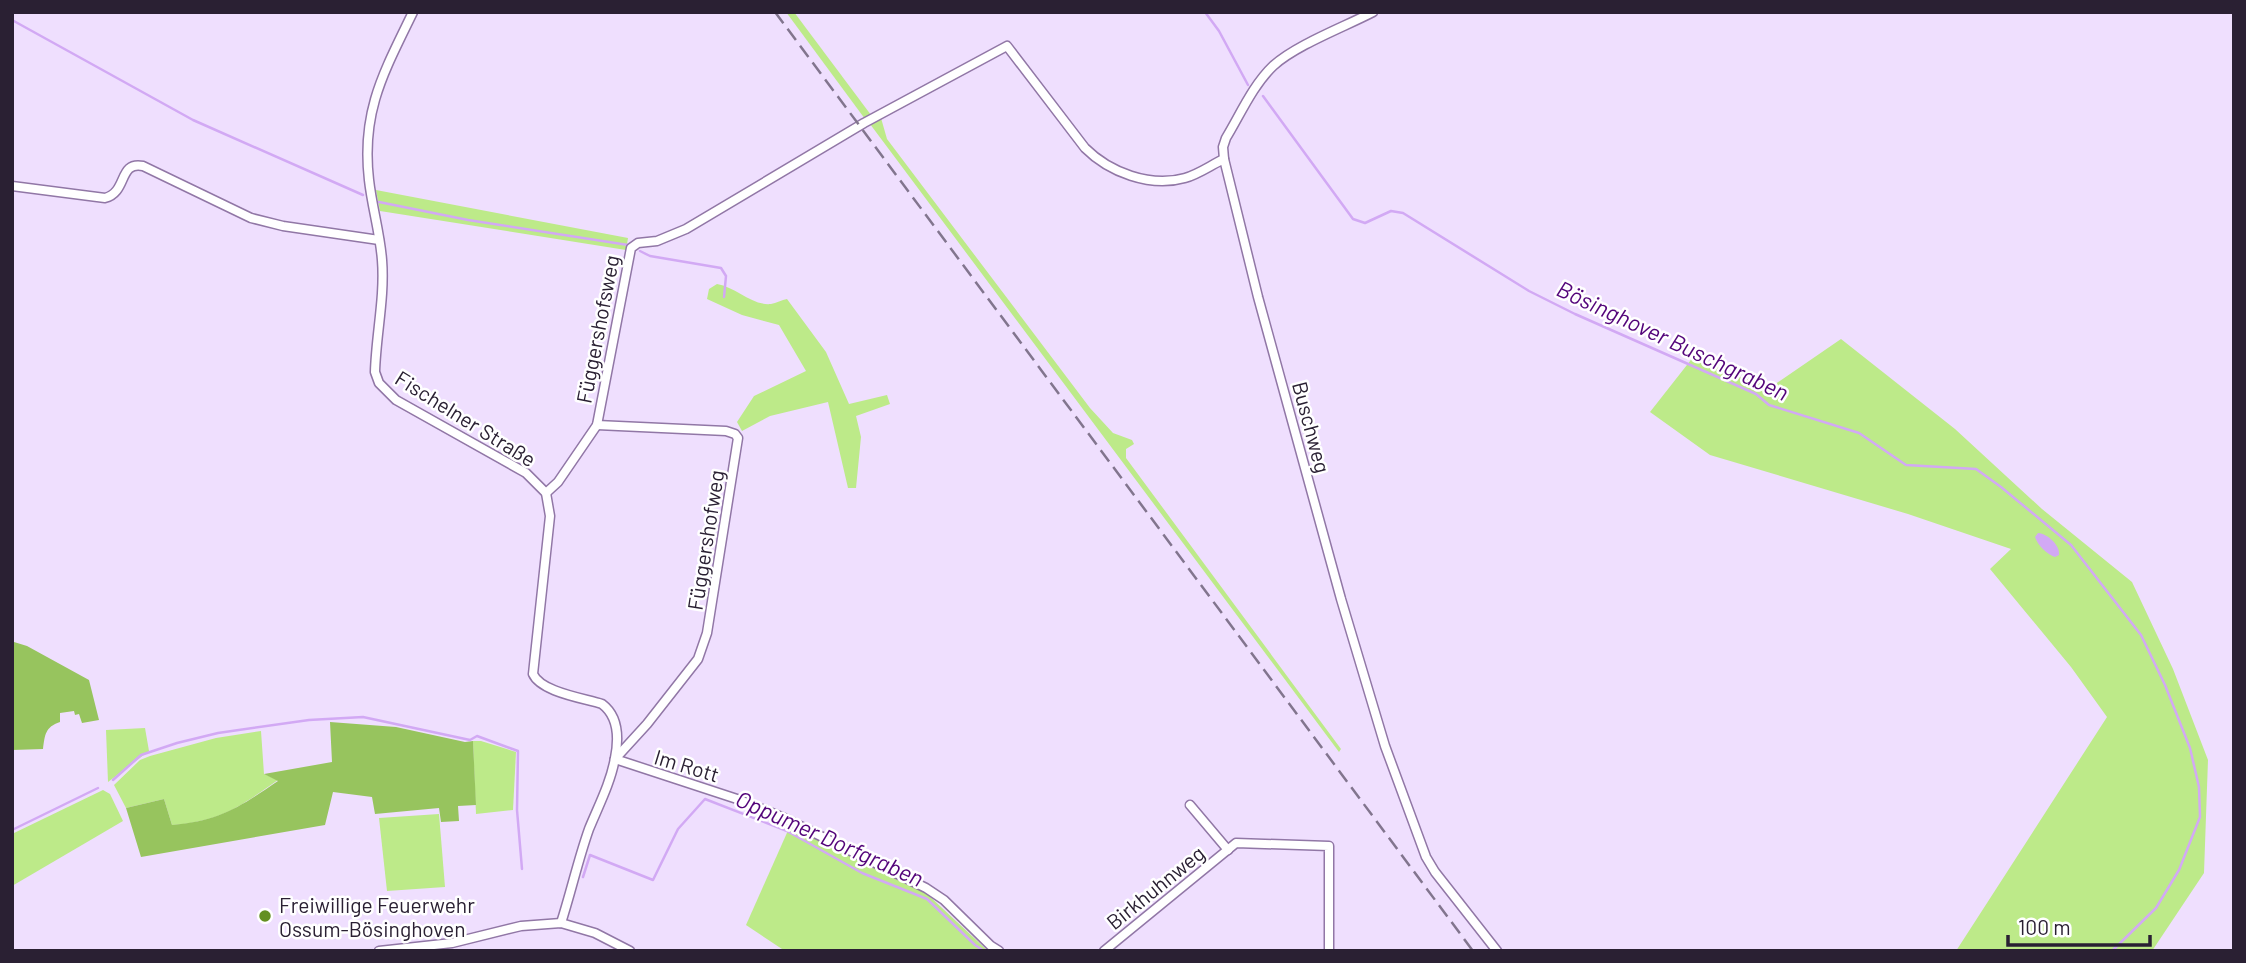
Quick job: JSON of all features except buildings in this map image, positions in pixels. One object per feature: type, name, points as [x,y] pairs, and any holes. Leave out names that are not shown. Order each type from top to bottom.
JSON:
[{"type":"street","name":"Fischelner Straße","points":[[412,12],[380,80],[368,128],[369,182],[382,276],[375,372],[379,383],[396,400],[526,473],[546,493],[550,516],[533,674],[545,687],[601,704],[614,716],[615,726],[615,759],[588,834],[561,923]]},
{"type":"street","points":[[1224,159],[1223,147],[1226,138],[1272,67],[1298,50],[1373,12]]},
{"type":"street","name":"Függershofsweg","points":[[546,493],[558,482],[597,425],[631,248],[638,243],[657,241],[686,229],[864,123],[1007,46],[1085,148],[1096,159],[1113,169],[1150,179],[1182,179],[1224,159]]},
{"type":"street","name":"Buschweg","points":[[1224,159],[1283,389],[1385,746],[1434,872],[1497,951]]},
{"type":"street","points":[[12,186],[105,198],[114,195],[129,166],[134,164],[251,218],[283,226],[379,240]]},
{"type":"street","name":"Függershofweg","points":[[597,425],[726,431],[738,438],[707,634],[698,659],[647,724],[615,759]]},
{"type":"street","name":"Im Rott","points":[[615,759],[782,817],[926,888],[944,900],[999,951]]},
{"type":"street","name":"Birkhuhnweg","points":[[1190,805],[1228,850]]},
{"type":"street","name":"Birkhuhnweg","points":[[1104,951],[1236,844],[1329,846],[1329,951]]},
{"type":"street","points":[[380,951],[418,949],[521,926],[561,923],[595,933],[630,951]]},
{"type":"green space","points":[[786,12],[794,12],[871,115],[865,119]]},
{"type":"green space","points":[[881,118],[887,139],[1090,408],[1113,433],[1132,440],[1134,444],[1126,449],[1126,458],[1341,749],[1339,752],[870,124]]},
{"type":"green space","points":[[376,190],[628,238],[626,250],[380,211]]},
{"type":"green space","points":[[717,284],[764,304],[787,299],[826,352],[849,404],[887,395],[890,404],[856,416],[861,437],[856,488],[848,488],[828,402],[770,416],[742,431],[737,422],[754,396],[806,371],[779,325],[742,315],[707,299],[709,289]]},
{"type":"green space","points":[[1841,339],[1955,429],[2042,509],[2132,582],[2173,669],[2208,760],[2204,873],[2152,951],[1956,951],[2107,717],[2071,667],[1990,569],[2011,549],[1908,514],[1710,455],[1650,412],[1694,356],[1740,377],[1771,387]]},
{"type":"green space","points":[[14,642],[27,646],[89,680],[99,720],[82,723],[79,714],[75,715],[74,711],[60,713],[60,722],[51,726],[47,732],[43,749],[12,750]]},
{"type":"green space","points":[[330,722],[396,727],[465,742],[473,741],[476,805],[458,806],[459,821],[441,822],[439,808],[375,814],[372,797],[333,792],[325,825],[141,857],[126,808],[164,799],[172,825],[203,820],[228,811],[278,781],[264,774],[332,762]]},
{"type":"green space","points":[[145,728],[149,751],[108,782],[106,730]]},
{"type":"green space","points":[[261,731],[264,774],[278,780],[240,805],[217,816],[172,825],[164,799],[126,808],[114,785],[140,760],[150,756],[216,738]]},
{"type":"green space","points":[[473,741],[516,752],[513,810],[476,814]]},
{"type":"green space","points":[[103,790],[110,794],[123,821],[12,886],[12,834]]},
{"type":"green space","points":[[439,814],[445,887],[387,891],[379,818]]},
{"type":"green space","points":[[790,826],[925,892],[988,951],[785,951],[746,925]]},
{"type":"shaded area","points":[[2038,533],[2053,541],[2058,547],[2059,555],[2055,557],[2049,554],[2038,544],[2035,537]]},
{"type":"waterway","name":"Bösinghover Buschgraben","points":[[1205,12],[1219,31],[1248,85]]},
{"type":"waterway","points":[[12,20],[193,120],[363,195]]},
{"type":"waterway","name":"Bösinghover Buschgraben","points":[[1263,96],[1353,219],[1365,223],[1391,211],[1403,213],[1529,291],[1756,394],[1769,405],[1859,433],[1906,465],[1976,469],[2071,545],[2141,635],[2165,685],[2190,748],[2199,787],[2200,817],[2179,870],[2156,908],[2112,951]]},
{"type":"waterway","points":[[379,202],[468,220],[628,245]]},
{"type":"waterway","points":[[640,251],[650,256],[721,268],[726,276],[724,297]]},
{"type":"waterway","points":[[113,780],[141,755],[177,743],[218,733],[309,720],[363,717],[470,740],[477,736],[518,751],[517,810],[522,869]]},
{"type":"waterway","points":[[12,830],[98,788]]},
{"type":"waterway","name":"Oppumer Dorfgraben","points":[[583,877],[590,855],[653,880],[678,829],[705,799],[787,831],[862,873],[927,899],[984,951]]},
{"type":"railway","points":[[775,12],[1473,951]]},
{"type":"place","name":"Freiwillige Feuerwehr Ossum-Bösinghoven","points":[[265,916]]}]
